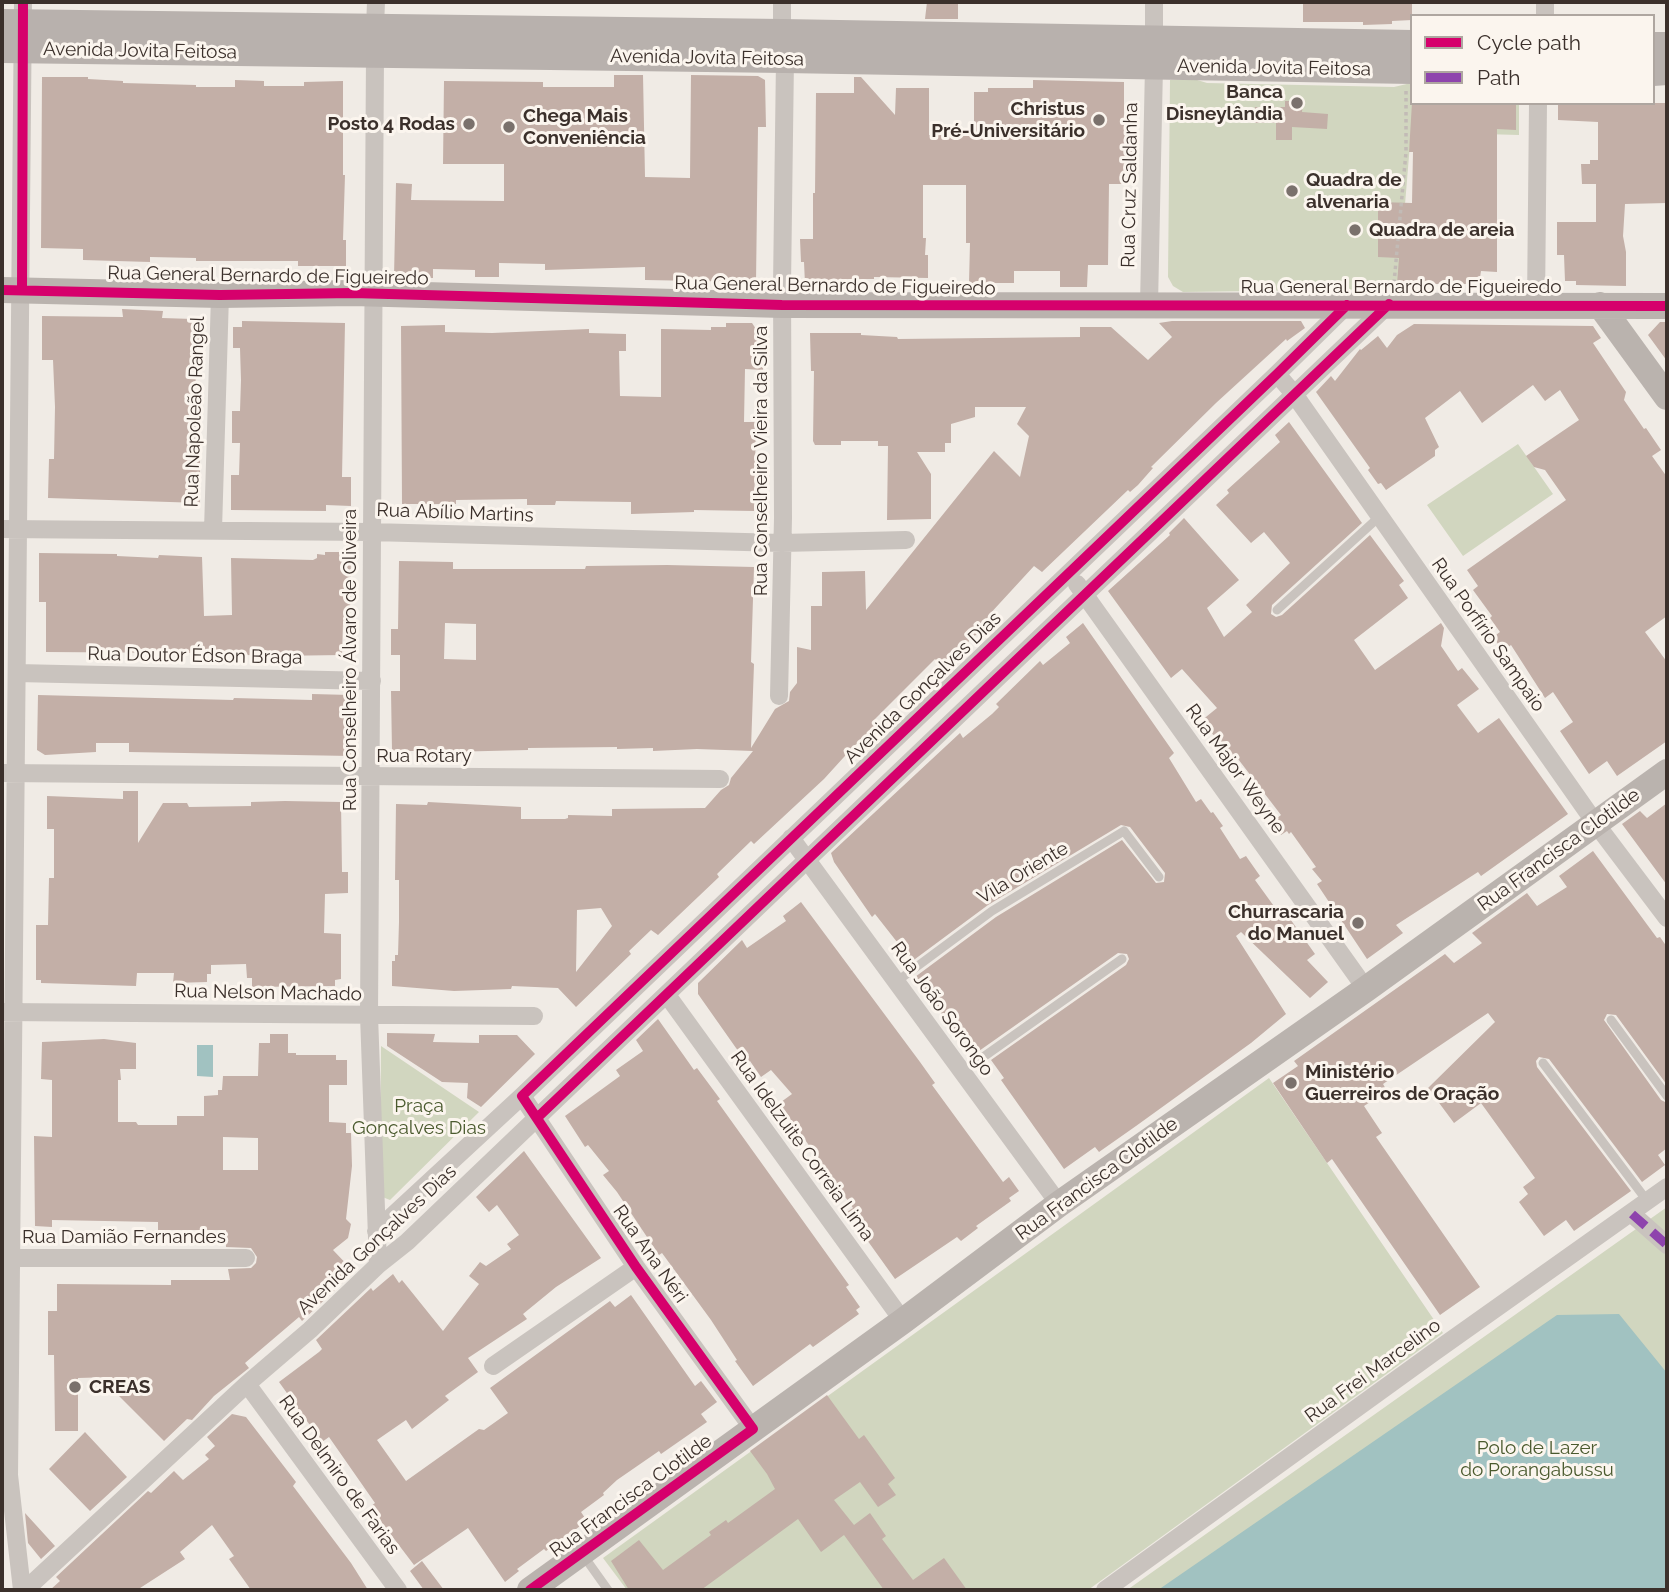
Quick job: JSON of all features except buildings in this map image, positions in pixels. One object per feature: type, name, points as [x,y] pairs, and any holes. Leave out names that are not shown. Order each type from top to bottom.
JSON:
[{"type":"main road","name":"Avenida Jovita Feitosa","points":[[14,29],[375,28],[783,46],[1154,52],[1410,44]]},
{"type":"main road","name":"Avenida Jovita Feitosa","points":[[1154,52],[1409,76]]},
{"type":"street","name":"Rua Conselheiro Vieira da Silva","points":[[779,696],[782,543],[782,2]]},
{"type":"street","name":"Rua Cruz Saldanha","points":[[1149,305],[1154,2]]},
{"type":"street","name":"Rua Conselheiro Álvaro de Oliveira","points":[[375,28],[369,1015],[378,1265]]},
{"type":"street","points":[[14,29],[10,529],[17,673],[9,773],[7,1501],[23,1590]]},
{"type":"street","points":[[1536,304],[1538,105]]},
{"type":"street","name":"Rua General Bernardo de Figueiredo","points":[[12,290],[220,295],[372,294],[782,305],[1347,304],[1391,296],[1536,304],[1667,306]]},
{"type":"street","name":"Rua Napoleão Rangel","points":[[213,530],[220,295]]},
{"type":"street","name":"Avenida Gonçalves Dias","points":[[23,1590],[378,1265],[407,1242],[1294,394],[1391,296]]},
{"type":"street","name":"Avenida Gonçalves Dias","points":[[376,1231],[522,1096],[1278,374],[1347,304]]},
{"type":"street","points":[[1601,305],[1667,397]]},
{"type":"street","name":"Rua Porfírio Sampaio","points":[[1278,374],[1596,824],[1667,919]]},
{"type":"street","name":"Rua Abílio Martins","points":[[10,529],[371,532],[782,543],[906,540]]},
{"type":"street","name":"Rua Major Weyne","points":[[1068,573],[1366,989]]},
{"type":"street","name":"Rua Doutor Édson Braga","points":[[17,673],[372,681]]},
{"type":"street","name":"Rua Francisca Clotilde","points":[[530,1590],[903,1321],[1059,1204],[1366,989],[1667,772]]},
{"type":"street","name":"Rua Rotary","points":[[9,773],[720,779]]},
{"type":"street","name":"Rua João Sorongo","points":[[791,838],[1059,1204]]},
{"type":"street","name":"Rua Idelzuite Correia Lima","points":[[667,995],[903,1321]]},
{"type":"street","name":"Rua Nelson Machado","points":[[7,1012],[534,1016]]},
{"type":"street","name":"Rua Ana Néri","points":[[522,1096],[635,1267],[753,1429]]},
{"type":"street","name":"Rua Frei Marcelino","points":[[1105,1590],[1667,1187]]},
{"type":"street","points":[[1632,1214],[1667,1245]]},
{"type":"street","name":"Rua Damião Fernandes","points":[[7,1258],[246,1258]]},
{"type":"street","points":[[493,1366],[635,1267]]},
{"type":"street","name":"Rua Delmiro de Farias","points":[[247,1384],[398,1590]]},
{"type":"lane","points":[[1277,610],[1379,517]]},
{"type":"lane","name":"Vila Oriente","points":[[896,982],[992,911],[1124,831],[1159,877]]},
{"type":"lane","points":[[962,1072],[1122,959]]},
{"type":"lane","points":[[1611,1020],[1667,1096]]},
{"type":"lane","points":[[1543,1063],[1648,1202]]},
{"type":"lane","points":[[582,1554],[608,1590]]},
{"type":"path","points":[[1391,296],[1406,152],[1409,76]]},
{"type":"green space","points":[[1170,80],[1394,87],[1410,83],[1410,105],[1519,105],[1519,135],[1411,132],[1398,289],[1183,292],[1173,286],[1168,277]]},
{"type":"green space","points":[[1518,444],[1553,494],[1463,556],[1427,505]]},
{"type":"green space","name":"Praça Gonçalves Dias","points":[[381,1046],[479,1112],[390,1200],[380,1196]]},
{"type":"green space","points":[[1269,1078],[1443,1333],[1088,1590],[627,1590],[603,1558]]},
{"type":"green space","name":"Polo de Lazer do Porangabussu","points":[[1667,1207],[1667,1590],[1127,1590]]},
{"type":"water","points":[[197,1045],[213,1045],[213,1077],[197,1076]]},
{"type":"water","name":"Polo de Lazer do Porangabussu","points":[[1619,1314],[1667,1373],[1667,1590],[1158,1590],[1557,1315]]},
{"type":"marked path","points":[[1632,1214],[1667,1245]]},
{"type":"cycle path","points":[[22,290],[23,2]]},
{"type":"cycle path","points":[[2,290],[220,295],[353,293],[782,305],[1667,306]]},
{"type":"cycle path","points":[[537,1118],[1389,304]]},
{"type":"cycle path","points":[[530,1590],[753,1429],[636,1267],[522,1096],[1347,305]]},
{"type":"place","name":"Banca Disneylândia","points":[[1297,103]]},
{"type":"place","name":"Christus Pré-Universitário","points":[[1099,120]]},
{"type":"place","name":"Posto 4 Rodas","points":[[469,124]]},
{"type":"place","name":"Chega Mais Conveniência","points":[[509,127]]},
{"type":"place","name":"Quadra de alvenaria","points":[[1292,191]]},
{"type":"place","name":"Quadra de areia","points":[[1355,230]]},
{"type":"place","name":"Churrascaria do Manuel","points":[[1358,923]]},
{"type":"place","name":"Ministério Guerreiros de Oração","points":[[1291,1083]]},
{"type":"place","name":"CREAS","points":[[75,1387]]}]
